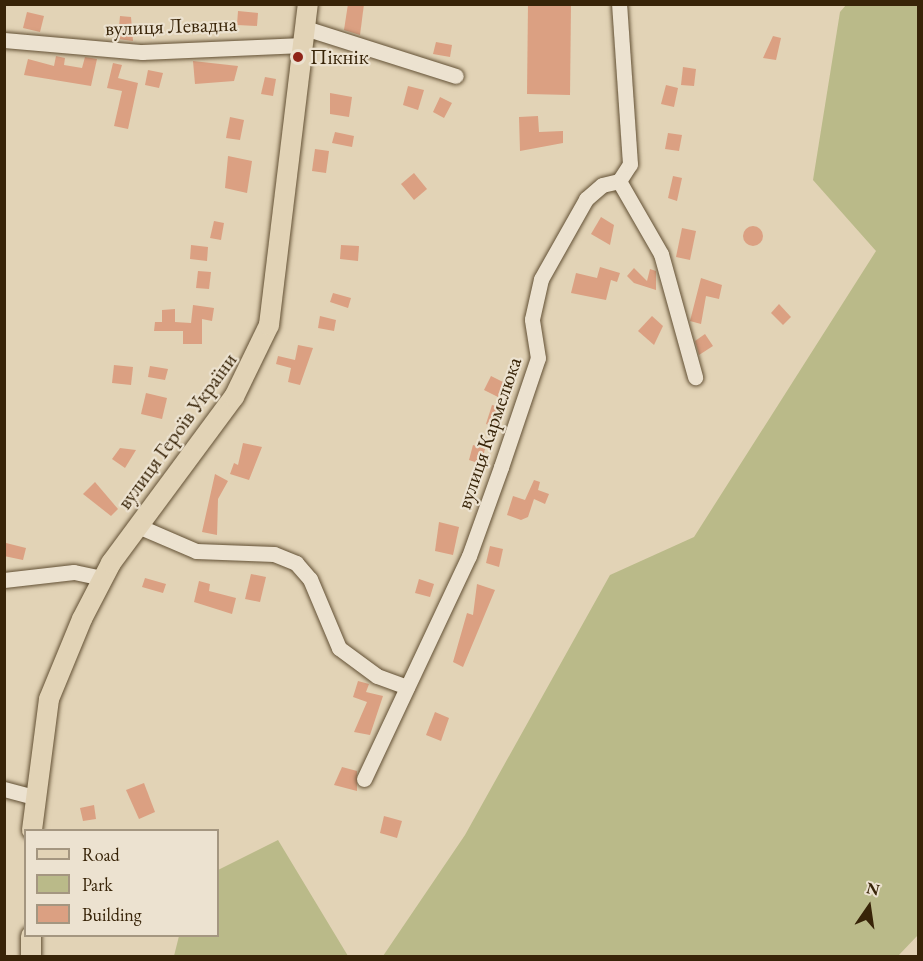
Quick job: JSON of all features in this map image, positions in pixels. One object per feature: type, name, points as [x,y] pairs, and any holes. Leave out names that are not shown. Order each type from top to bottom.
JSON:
[{"type":"main road","name":"вулиця Героїв України","points":[[32,829],[34,797],[49,699],[103,578],[138,526],[234,397],[265,336],[276,294],[308,4]]},
{"type":"main road","points":[[31,937],[31,957]]},
{"type":"street","points":[[619,4],[632,131],[630,164],[619,182],[661,254],[695,377]]},
{"type":"street","name":"вулиця Левадна","points":[[4,40],[141,52],[304,37]]},
{"type":"street","points":[[304,37],[456,76]]},
{"type":"street","name":"вулиця Кармелюка","points":[[364,779],[469,556],[538,358],[532,319],[541,279],[586,199],[602,184],[619,182]]},
{"type":"street","points":[[138,526],[196,551],[274,554],[296,563],[310,579],[339,648],[377,676],[406,687]]},
{"type":"street","points":[[4,580],[74,573],[103,578]]},
{"type":"street","points":[[4,789],[34,797]]},
{"type":"green space","points":[[846,5],[918,5],[918,935],[898,956],[383,956],[465,835],[610,575],[694,537],[876,251],[813,180],[840,12]]},
{"type":"green space","points":[[278,840],[348,956],[174,956],[179,937],[219,937],[219,870]]},
{"type":"building","points":[[348,4],[364,4],[360,35],[344,30]]},
{"type":"building","points":[[528,4],[571,4],[570,95],[527,94]]},
{"type":"building","points":[[238,11],[258,13],[257,26],[237,25]]},
{"type":"building","points":[[27,12],[44,16],[40,32],[23,28]]},
{"type":"building","points":[[120,16],[131,17],[133,41],[118,39]]},
{"type":"building","points":[[773,36],[781,38],[776,60],[763,58]]},
{"type":"building","points":[[436,42],[452,45],[450,57],[433,54]]},
{"type":"building","points":[[56,56],[65,58],[64,65],[82,68],[85,57],[97,59],[91,86],[24,75],[28,59],[54,66]]},
{"type":"building","points":[[193,61],[238,66],[234,81],[195,84]]},
{"type":"building","points":[[113,63],[122,65],[118,78],[138,83],[128,129],[114,126],[122,91],[107,88]]},
{"type":"building","points":[[683,67],[696,69],[694,86],[681,85]]},
{"type":"building","points":[[148,70],[163,73],[159,88],[145,85]]},
{"type":"building","points":[[265,77],[276,79],[273,96],[261,94]]},
{"type":"building","points":[[666,85],[678,88],[674,107],[661,104]]},
{"type":"building","points":[[408,86],[424,90],[418,110],[403,105]]},
{"type":"building","points":[[330,93],[352,97],[349,117],[330,114]]},
{"type":"building","points":[[440,97],[452,103],[444,118],[433,112]]},
{"type":"building","points":[[538,116],[539,132],[563,131],[563,143],[520,151],[519,117]]},
{"type":"building","points":[[230,117],[244,120],[240,140],[226,138]]},
{"type":"building","points":[[335,132],[354,136],[352,147],[332,143]]},
{"type":"building","points":[[668,133],[682,135],[679,151],[665,149]]},
{"type":"building","points":[[315,149],[329,151],[326,173],[312,171]]},
{"type":"building","points":[[228,156],[252,161],[247,193],[225,188]]},
{"type":"building","points":[[414,173],[427,189],[414,200],[401,184]]},
{"type":"building","points":[[673,176],[682,178],[677,201],[668,198]]},
{"type":"building","points":[[601,217],[614,225],[610,245],[591,234]]},
{"type":"building","points":[[214,221],[224,223],[221,240],[210,238]]},
{"type":"building","points":[[753,226],[760,229],[763,236],[760,243],[753,246],[746,243],[743,236],[746,229]]},
{"type":"building","points":[[682,228],[696,231],[690,260],[676,257]]},
{"type":"building","points":[[191,245],[208,247],[207,261],[190,259]]},
{"type":"building","points":[[341,245],[359,246],[358,261],[340,259]]},
{"type":"building","points":[[600,267],[620,273],[617,282],[611,280],[606,300],[571,293],[576,273],[597,278]]},
{"type":"building","points":[[634,268],[647,281],[650,269],[656,271],[656,290],[634,283],[627,276]]},
{"type":"building","points":[[198,271],[211,272],[209,289],[196,288]]},
{"type":"building","points":[[701,278],[722,285],[719,299],[706,296],[701,324],[690,321]]},
{"type":"building","points":[[333,293],[351,298],[348,308],[330,302]]},
{"type":"building","points":[[779,304],[791,317],[783,325],[771,313]]},
{"type":"building","points":[[193,305],[214,308],[212,321],[202,319],[202,344],[183,344],[183,331],[154,331],[155,322],[162,322],[162,310],[175,309],[175,322],[191,323]]},
{"type":"building","points":[[320,316],[336,320],[334,331],[318,328]]},
{"type":"building","points":[[652,316],[663,326],[654,345],[638,331]]},
{"type":"building","points":[[705,334],[713,346],[699,355],[695,341]]},
{"type":"building","points":[[298,345],[313,348],[300,385],[288,382],[291,368],[276,364],[278,356],[295,360]]},
{"type":"building","points":[[114,365],[133,367],[131,385],[112,383]]},
{"type":"building","points":[[150,366],[168,369],[165,380],[148,377]]},
{"type":"building","points":[[491,376],[505,383],[498,397],[484,390]]},
{"type":"building","points":[[146,393],[167,398],[162,419],[141,414]]},
{"type":"building","points":[[492,405],[503,408],[497,428],[486,424]]},
{"type":"building","points":[[243,443],[262,447],[249,480],[230,474],[234,463],[238,465]]},
{"type":"building","points":[[473,445],[485,449],[481,464],[469,460]]},
{"type":"building","points":[[120,448],[136,450],[125,468],[112,459]]},
{"type":"building","points":[[215,474],[228,481],[218,499],[217,535],[202,532]]},
{"type":"building","points":[[534,480],[540,482],[538,490],[549,494],[545,504],[534,499],[528,517],[521,520],[507,515],[513,496],[525,500]]},
{"type":"building","points":[[95,482],[118,509],[111,516],[83,494]]},
{"type":"building","points":[[439,522],[459,527],[453,555],[435,551]]},
{"type":"building","points":[[6,543],[26,548],[23,560],[4,556]]},
{"type":"building","points":[[490,546],[503,549],[499,567],[486,563]]},
{"type":"building","points":[[251,574],[266,577],[260,602],[245,599]]},
{"type":"building","points":[[145,578],[166,584],[163,593],[142,587]]},
{"type":"building","points":[[419,579],[434,584],[430,597],[415,593]]},
{"type":"building","points":[[199,581],[210,584],[209,591],[236,598],[232,614],[194,602]]},
{"type":"building","points":[[477,584],[495,590],[463,667],[453,662],[467,613],[473,615]]},
{"type":"building","points":[[358,681],[369,684],[366,692],[383,696],[370,735],[354,732],[367,702],[353,697]]},
{"type":"building","points":[[435,712],[449,718],[441,741],[426,735]]},
{"type":"building","points":[[342,767],[357,771],[357,791],[334,785]]},
{"type":"building","points":[[144,783],[155,812],[139,819],[126,790]]},
{"type":"building","points":[[94,805],[96,819],[83,821],[80,808]]},
{"type":"building","points":[[384,816],[402,821],[397,838],[380,833]]},
{"type":"place","name":"Пікнік","points":[[298,57]]}]
